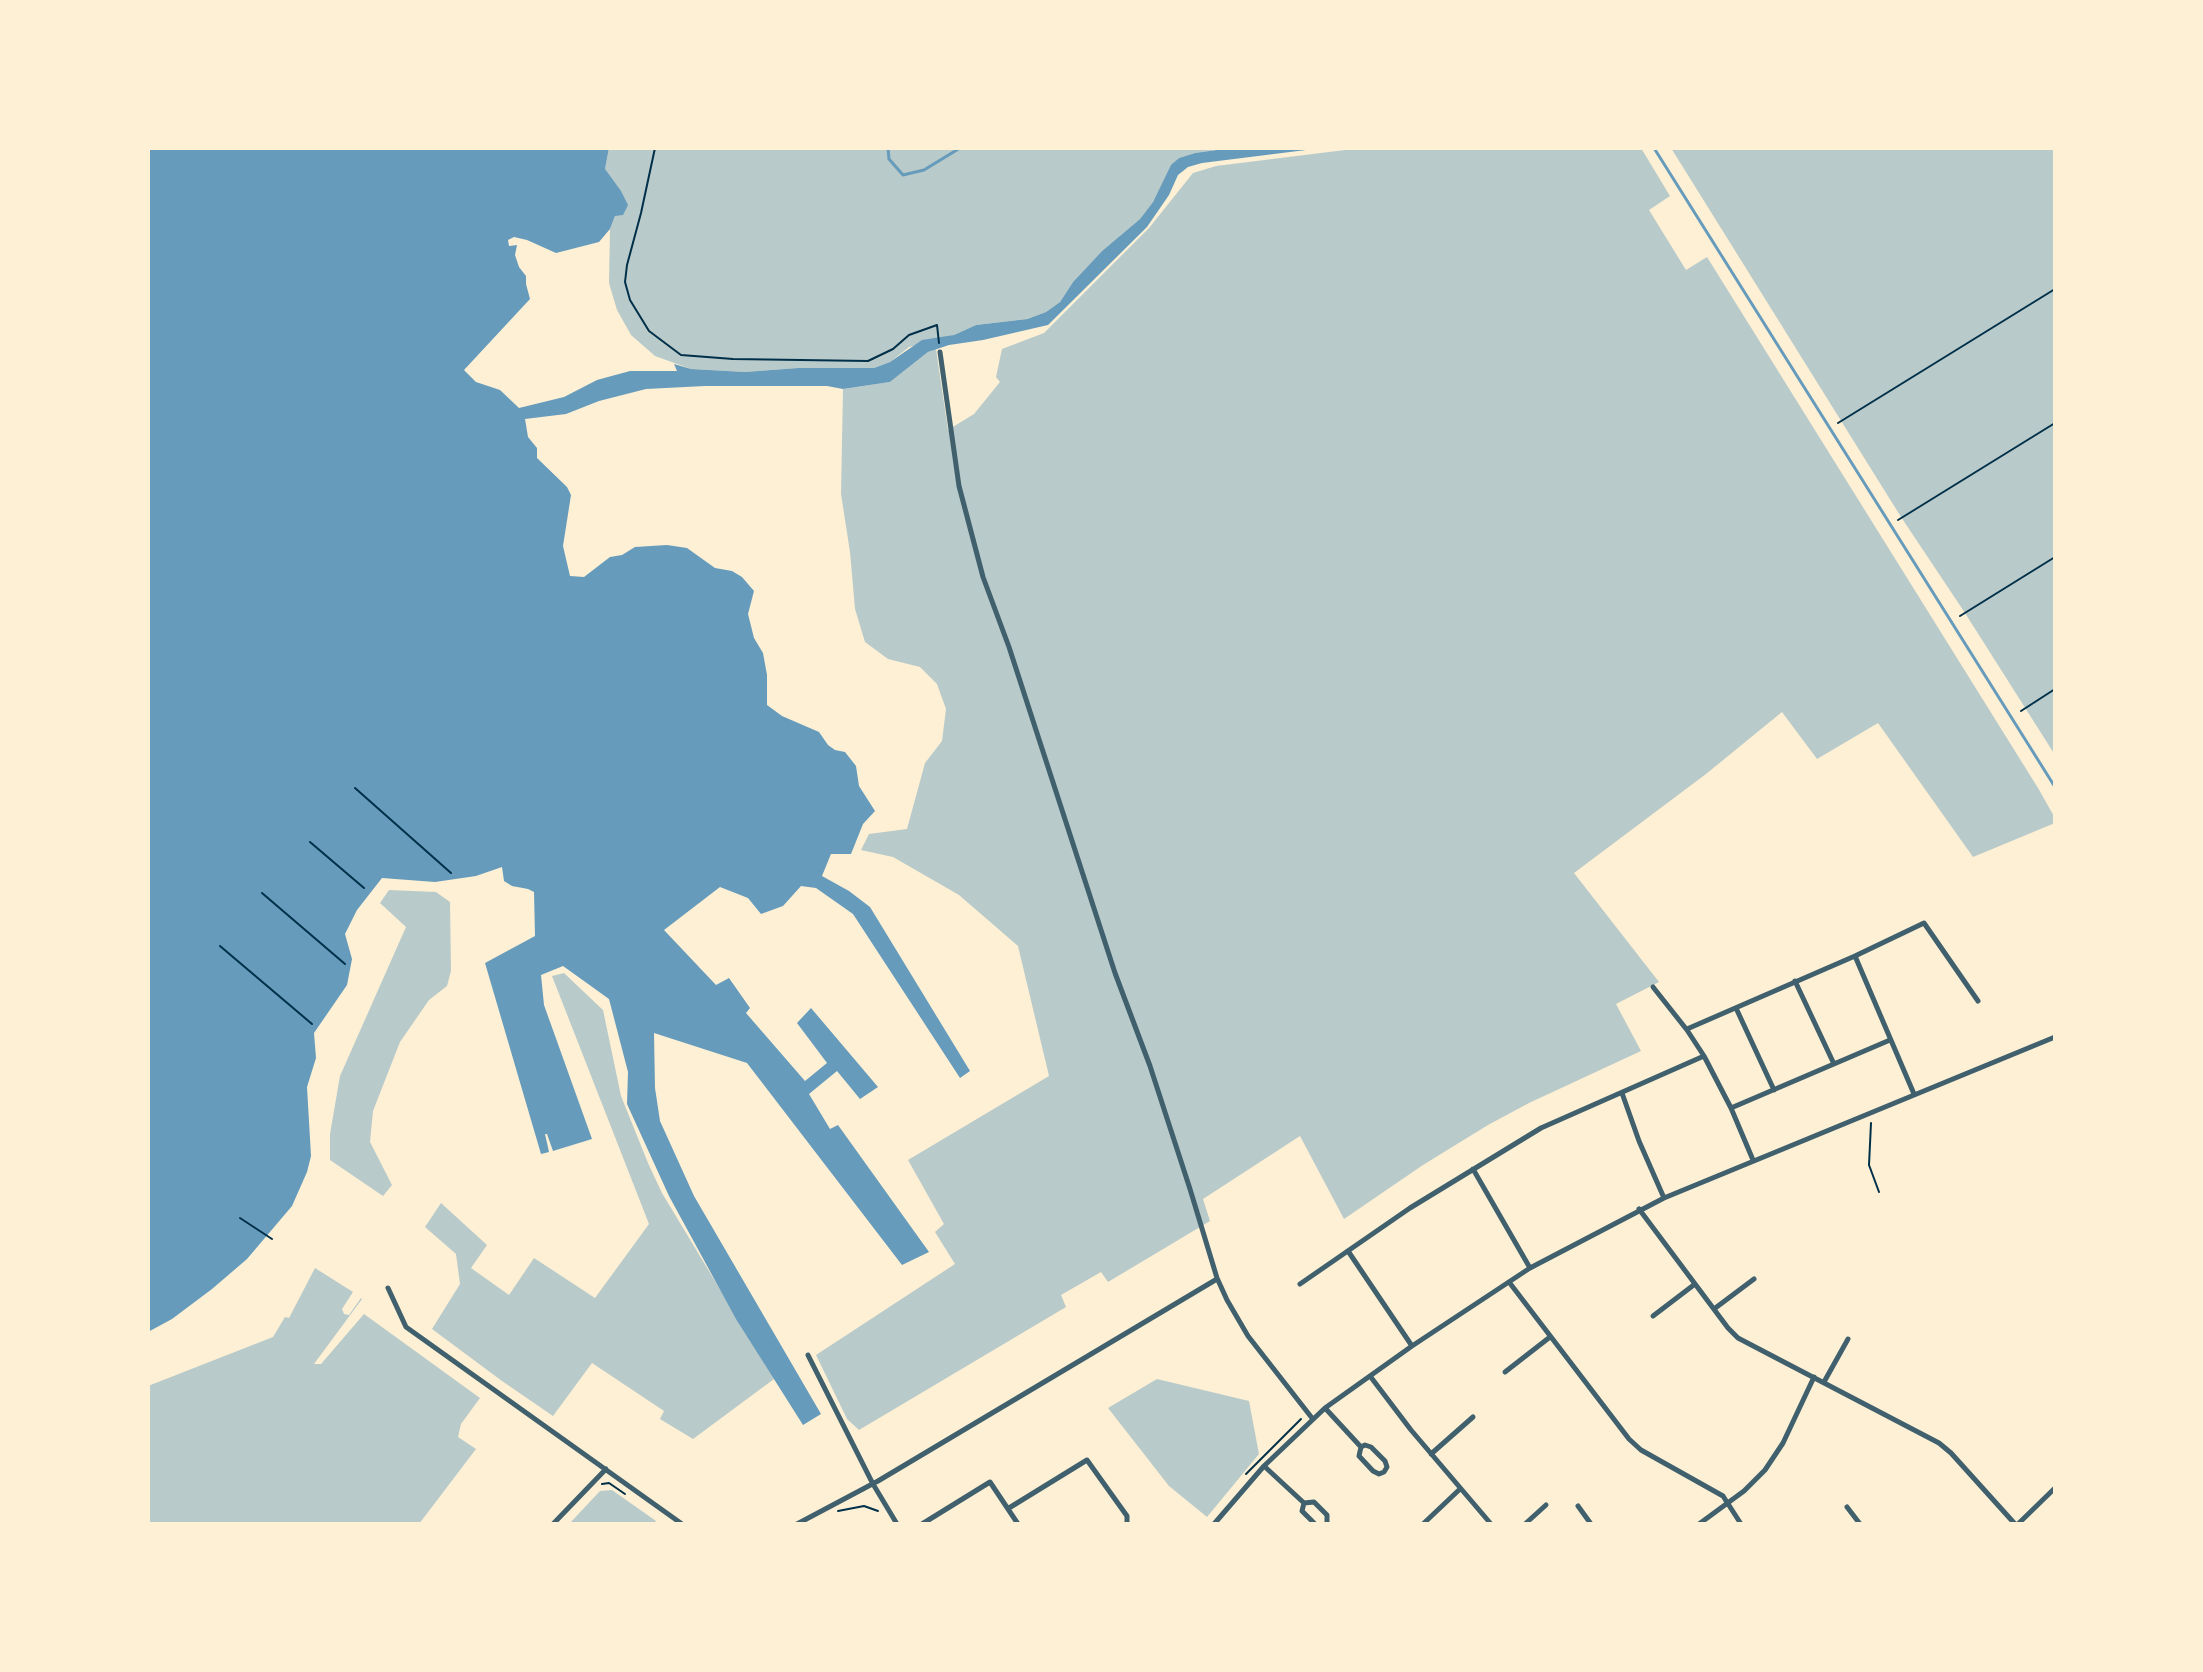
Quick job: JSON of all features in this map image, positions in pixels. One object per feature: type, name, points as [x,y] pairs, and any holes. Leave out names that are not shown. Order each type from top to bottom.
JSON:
[{"type":"street","points":[[940,352],[959,486],[983,577],[1009,647],[1115,973],[1150,1066],[1217,1278],[1248,1336],[1312,1418]]},
{"type":"street","points":[[1687,1030],[1924,923],[1978,1001]]},
{"type":"street","points":[[1855,956],[1914,1094]]},
{"type":"street","points":[[1795,981],[1834,1064]]},
{"type":"street","points":[[1653,987],[1704,1056],[1753,1160]]},
{"type":"street","points":[[1736,1008],[1774,1090]]},
{"type":"street","points":[[1214,1524],[1264,1466],[1312,1418],[1412,1346],[1530,1268],[1664,1198],[2055,1037]]},
{"type":"street","points":[[1731,1108],[1890,1040]]},
{"type":"street","points":[[1300,1284],[1410,1208],[1541,1128],[1704,1056]]},
{"type":"street","points":[[1622,1093],[1664,1198]]},
{"type":"street","points":[[1473,1169],[1530,1268]]},
{"type":"street","points":[[1639,1209],[1738,1338],[1939,1443],[2016,1524],[2055,1488]]},
{"type":"street","points":[[1348,1251],[1412,1346]]},
{"type":"street","points":[[797,1524],[873,1484],[1217,1278]]},
{"type":"street","points":[[1714,1309],[1754,1279]]},
{"type":"street","points":[[1509,1282],[1629,1439],[1649,1455],[1712,1489],[1728,1502],[1741,1524]]},
{"type":"street","points":[[1653,1316],[1695,1284]]},
{"type":"street","points":[[388,1288],[406,1327],[682,1524]]},
{"type":"street","points":[[1505,1372],[1550,1337]]},
{"type":"street","points":[[1824,1382],[1848,1339]]},
{"type":"street","points":[[808,1355],[873,1484],[897,1524]]},
{"type":"street","points":[[1370,1376],[1491,1524]]},
{"type":"street","points":[[1699,1524],[1756,1481],[1775,1457],[1814,1377]]},
{"type":"street","points":[[1325,1408],[1361,1447]]},
{"type":"street","points":[[1431,1454],[1473,1417]]},
{"type":"street","points":[[1361,1447],[1371,1447],[1385,1461],[1387,1467],[1384,1472],[1379,1474],[1373,1471],[1359,1456],[1361,1447]]},
{"type":"street","points":[[1009,1508],[1087,1460],[1127,1516],[1127,1524]]},
{"type":"street","points":[[1264,1466],[1304,1503]]},
{"type":"street","points":[[553,1524],[606,1469]]},
{"type":"street","points":[[922,1524],[990,1482],[1018,1524]]},
{"type":"street","points":[[1425,1523],[1460,1489]]},
{"type":"street","points":[[1304,1503],[1314,1502],[1327,1515],[1327,1524]]},
{"type":"street","points":[[1304,1503],[1302,1511],[1315,1524]]},
{"type":"street","points":[[1525,1524],[1546,1505]]},
{"type":"street","points":[[1578,1506],[1591,1524]]},
{"type":"street","points":[[1847,1507],[1860,1524]]},
{"type":"path","points":[[655,148],[625,282],[630,300],[649,331],[681,355],[868,361],[893,349],[909,335],[937,325],[938,336]]},
{"type":"path","points":[[1838,423],[2055,289]]},
{"type":"path","points":[[1898,520],[2055,423]]},
{"type":"path","points":[[1960,616],[2055,557]]},
{"type":"path","points":[[2021,711],[2055,689]]},
{"type":"path","points":[[355,788],[451,873]]},
{"type":"path","points":[[310,842],[364,888]]},
{"type":"path","points":[[262,893],[345,964]]},
{"type":"path","points":[[220,946],[312,1024]]},
{"type":"path","points":[[1868,1113],[1871,1131],[1869,1165],[1879,1192]]},
{"type":"path","points":[[240,1218],[272,1239]]},
{"type":"path","points":[[602,1484],[609,1483],[634,1500]]},
{"type":"path","points":[[838,1511],[864,1506],[882,1512]]},
{"type":"shaded area","points":[[609,148],[1231,148],[1179,158],[1171,166],[1153,202],[1140,219],[1102,251],[1073,282],[1060,302],[1046,312],[1026,319],[976,325],[954,335],[909,347],[890,362],[874,368],[745,372],[691,369],[655,356],[631,335],[617,310],[609,283],[610,229],[615,216],[605,169]]},
{"type":"shaded area","points":[[1361,148],[1641,148],[1670,196],[1649,210],[1686,270],[1707,257],[2038,788],[2055,823],[1973,857],[1878,723],[1817,759],[1782,712],[1706,774],[1574,873],[1659,982],[1616,1004],[1641,1051],[1488,1125],[1344,1219],[1300,1136],[1203,1199],[1210,1221],[1108,1282],[1101,1272],[1061,1295],[1066,1307],[859,1430],[847,1419],[816,1355],[955,1264],[935,1232],[944,1224],[908,1160],[1049,1076],[1018,946],[959,895],[893,857],[861,850],[869,834],[907,829],[925,763],[942,741],[946,709],[937,684],[920,667],[888,659],[865,642],[855,609],[841,494],[843,389],[890,382],[936,349],[948,430],[974,414],[1000,382],[996,377],[1002,349],[1044,333],[1149,228],[1193,173],[1216,166]]},
{"type":"shaded area","points":[[1671,148],[2055,148],[2055,755],[1901,517]]},
{"type":"shaded area","points":[[389,890],[436,892],[450,902],[451,971],[447,986],[429,1000],[400,1042],[373,1111],[370,1142],[392,1185],[383,1196],[330,1160],[330,1134],[340,1076],[406,927],[380,903]]},
{"type":"shaded area","points":[[564,973],[603,1010],[621,1096],[648,1163],[662,1193],[774,1379],[693,1439],[660,1419],[664,1411],[592,1363],[553,1416],[432,1329],[460,1284],[456,1254],[425,1227],[441,1203],[487,1245],[471,1268],[509,1295],[534,1258],[595,1298],[649,1224],[552,976]]},
{"type":"shaded area","points":[[315,1268],[353,1292],[342,1309],[344,1314],[349,1315],[362,1299],[314,1364],[321,1364],[364,1314],[480,1398],[461,1424],[458,1437],[476,1449],[419,1524],[148,1524],[148,1386],[273,1337],[285,1317],[289,1318]]},
{"type":"shaded area","points":[[1157,1379],[1249,1401],[1259,1454],[1207,1517],[1169,1486],[1108,1408]]},
{"type":"shaded area","points":[[612,1490],[656,1521],[653,1524],[569,1524],[600,1491]]},
{"type":"water","points":[[148,148],[609,148],[605,169],[628,205],[623,215],[615,216],[610,229],[599,242],[556,253],[527,240],[514,237],[508,240],[509,246],[517,245],[515,255],[526,276],[530,299],[464,370],[476,382],[500,390],[519,408],[564,397],[597,380],[630,371],[677,371],[674,364],[691,369],[745,372],[874,368],[890,362],[922,340],[954,335],[976,325],[1027,319],[1046,312],[1060,302],[1073,282],[1102,251],[1140,219],[1153,202],[1171,165],[1179,158],[1231,148],[1322,148],[1188,167],[1178,175],[1169,195],[1147,227],[1048,325],[928,352],[890,382],[843,389],[827,386],[705,386],[646,389],[599,401],[566,414],[525,419],[528,437],[537,448],[537,458],[567,487],[571,495],[563,546],[570,576],[584,577],[610,557],[622,555],[635,547],[667,545],[687,548],[715,568],[732,571],[754,591],[748,614],[754,638],[763,653],[767,705],[782,716],[819,732],[828,745],[845,752],[856,766],[859,786],[875,811],[863,824],[851,854],[831,854],[822,876],[870,907],[970,1071],[960,1078],[853,914],[816,888],[801,886],[783,906],[761,914],[748,898],[720,887],[664,930],[716,985],[729,978],[750,1008],[746,1013],[805,1081],[827,1063],[797,1023],[811,1008],[878,1087],[860,1099],[837,1071],[809,1094],[830,1129],[838,1125],[929,1252],[902,1265],[747,1063],[654,1033],[655,1088],[660,1121],[694,1196],[821,1414],[803,1425],[736,1319],[669,1196],[627,1104],[628,1072],[609,999],[563,966],[541,975],[544,1005],[592,1139],[553,1151],[545,1134],[549,1152],[541,1154],[485,963],[535,936],[534,892],[504,881],[502,867],[476,876],[435,882],[382,878],[357,910],[345,934],[352,959],[347,985],[314,1033],[316,1058],[307,1087],[311,1156],[292,1206],[247,1259],[172,1319],[148,1332]]},
{"type":"waterway","points":[[888,148],[889,159],[903,175],[924,170],[960,148]]},
{"type":"waterway","points":[[1654,148],[2055,787]]}]
